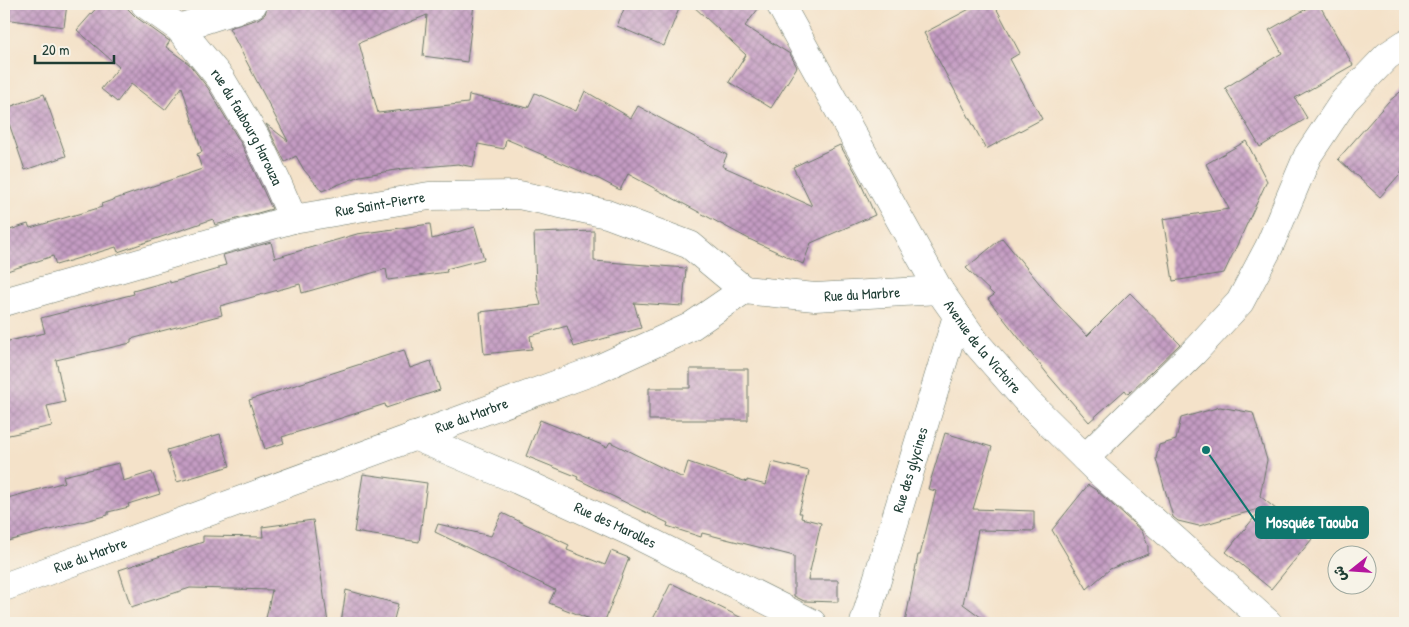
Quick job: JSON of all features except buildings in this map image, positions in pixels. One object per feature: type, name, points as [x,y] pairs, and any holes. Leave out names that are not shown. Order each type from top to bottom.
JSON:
[{"type":"street","name":"rue du faubourg Harouza","points":[[145,4],[179,28],[221,79],[256,138],[293,219]]},
{"type":"street","points":[[179,28],[253,4]]},
{"type":"street","name":"Avenue de la Victoire","points":[[780,4],[939,290],[977,344],[1027,401],[1085,458],[1268,623]]},
{"type":"street","points":[[1085,458],[1194,352],[1240,302],[1269,247],[1308,154],[1344,101],[1387,56],[1405,44]]},
{"type":"street","name":"Rue Saint-Pierre","points":[[4,302],[293,219],[429,196],[519,195],[607,214],[690,245],[744,290]]},
{"type":"street","name":"Rue du Marbre","points":[[4,587],[596,370],[690,327],[744,290],[814,296],[939,290]]},
{"type":"street","name":"Rue des glycines","points":[[864,623],[957,316]]},
{"type":"street","name":"Rue des Marolles","points":[[414,436],[518,480],[631,532],[812,623]]},
{"type":"place","name":"Mosquée Taouba","points":[[1206,450]]}]
